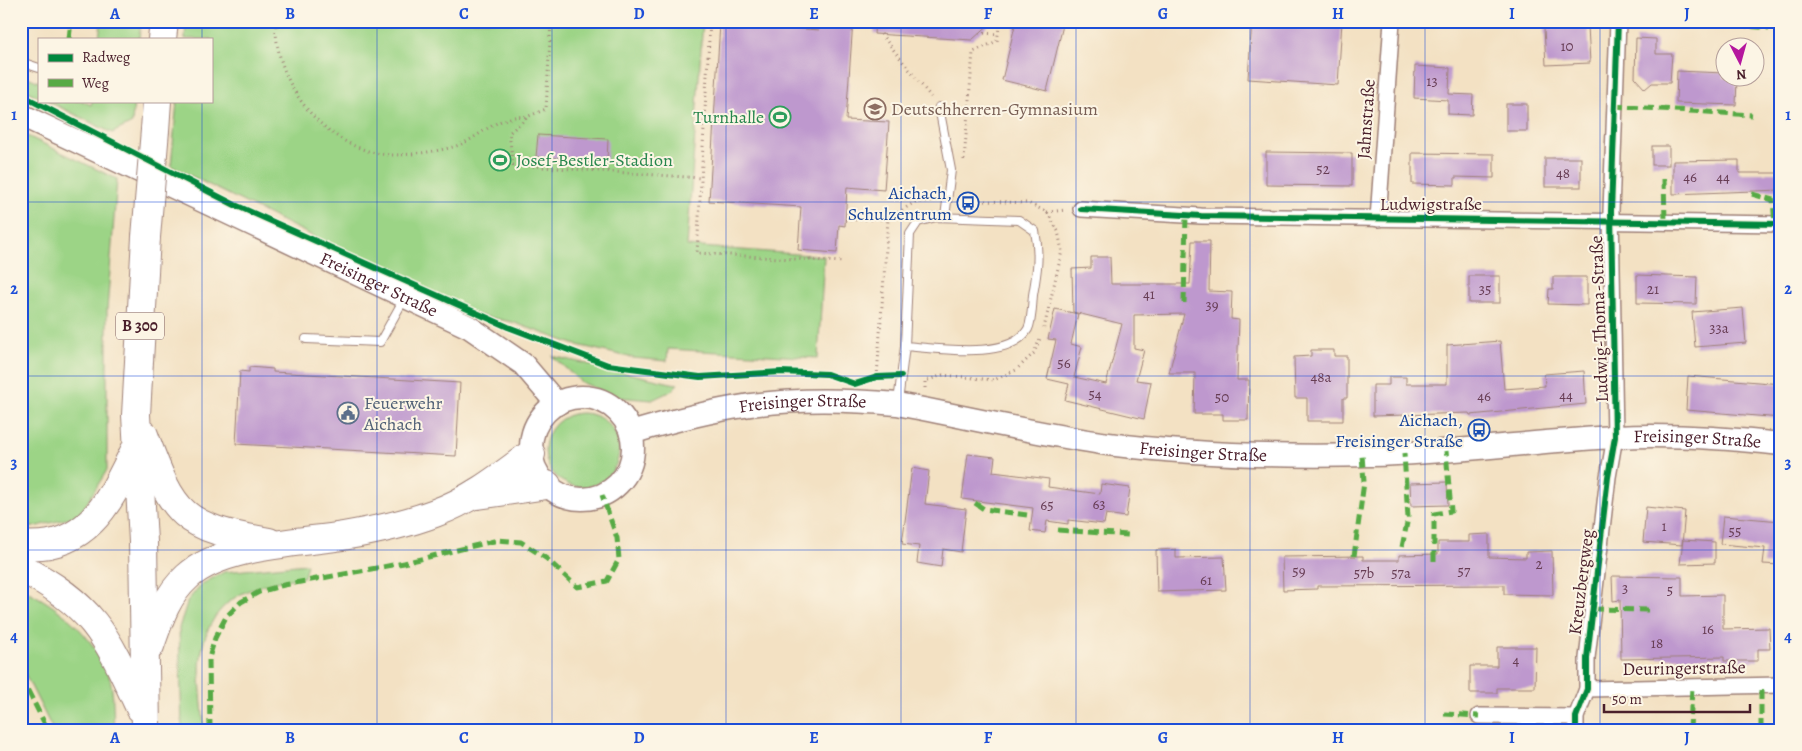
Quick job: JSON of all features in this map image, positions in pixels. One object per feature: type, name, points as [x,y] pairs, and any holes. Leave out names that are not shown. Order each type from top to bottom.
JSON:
[{"type":"highway","points":[[162,38],[164,21]]},
{"type":"highway","name":"B 300","points":[[146,724],[142,542],[136,415],[146,237],[157,102]]},
{"type":"highway","points":[[136,415],[164,486],[182,512],[209,529],[281,544]]},
{"type":"highway","points":[[21,545],[37,546],[63,540],[92,523],[105,507],[137,446]]},
{"type":"highway","points":[[144,667],[166,602],[188,576],[201,566],[220,558],[281,544],[343,536],[392,526],[434,514],[474,496],[532,454]]},
{"type":"highway","points":[[474,496],[547,485]]},
{"type":"highway","points":[[21,568],[62,592],[81,606],[95,621],[113,649],[146,724]]},
{"type":"main road","name":"Freisinger Straße","points":[[21,115],[469,326],[523,364],[557,404]]},
{"type":"main road","points":[[579,397],[599,400],[621,415],[631,432],[633,452],[629,469],[617,485],[595,498],[577,499],[557,492],[547,485],[538,473],[532,454],[533,435],[536,425],[549,409],[557,404],[579,397]]},
{"type":"main road","name":"Freisinger Straße","points":[[631,432],[734,407],[806,401],[863,401],[897,404],[1108,444],[1171,451],[1251,455],[1380,455],[1616,437],[1701,437],[1781,444]]},
{"type":"street","name":"Jahnstraße","points":[[1378,219],[1392,21]]},
{"type":"street","name":"Ludwig-Thoma-Straße","points":[[1616,437],[1611,220],[1618,21]]},
{"type":"street","name":"Ludwigstraße","points":[[1081,209],[1201,216],[1611,220],[1781,224]]},
{"type":"street","name":"Kreuzbergweg","points":[[1479,716],[1576,723],[1587,689],[1587,658],[1608,477],[1616,437]]},
{"type":"street","name":"Deuringerstraße","points":[[1587,689],[1781,685]]},
{"type":"lane","points":[[21,62],[38,68]]},
{"type":"lane","points":[[940,107],[951,170],[945,217]]},
{"type":"lane","points":[[897,404],[905,346],[910,234],[918,222],[936,217],[1019,220],[1035,232],[1039,251],[1029,328],[1017,342],[996,348],[969,350],[905,346]]},
{"type":"lane","points":[[306,339],[380,342],[406,297]]},
{"type":"path","points":[[276,21],[276,33],[283,67],[293,89],[310,113],[354,146],[382,154],[429,152],[454,146],[478,137],[492,126],[510,117],[529,116]]},
{"type":"path","points":[[551,21],[546,108],[529,116],[509,133],[513,165],[701,178]]},
{"type":"path","points":[[710,21],[696,253],[843,262]]},
{"type":"path","points":[[791,21],[820,23]]},
{"type":"path","points":[[963,166],[974,52],[997,42],[1000,21]]},
{"type":"path","points":[[979,33],[998,34]]},
{"type":"path","points":[[881,34],[940,107]]},
{"type":"path","points":[[958,200],[960,191]]},
{"type":"path","points":[[845,220],[888,219],[915,202],[958,200],[1028,203],[1047,212],[1058,231],[1062,252],[1046,324],[1034,352],[1016,370],[994,380],[943,375],[925,381],[923,409]]},
{"type":"path","points":[[877,377],[888,219]]},
{"type":"green space","points":[[101,21],[141,21],[139,38],[99,38]]},
{"type":"green space","name":"Josef-Bestler-Stadion","points":[[186,21],[703,21],[687,246],[824,256],[818,358],[668,349],[667,361],[633,358],[573,344],[512,322],[468,313],[171,166],[177,102],[212,102],[212,38],[185,38]]},
{"type":"green space","points":[[21,74],[38,82],[38,96],[21,88]]},
{"type":"green space","points":[[50,102],[85,102],[91,105],[92,102],[134,102],[132,123],[112,133]]},
{"type":"green space","points":[[21,133],[117,179],[107,310],[107,470],[79,516],[21,530]]},
{"type":"green space","points":[[552,356],[678,384],[671,391],[652,400],[616,397],[581,382]]},
{"type":"green space","points":[[575,413],[589,413],[603,419],[613,429],[619,443],[617,464],[603,481],[589,487],[575,487],[561,481],[551,471],[545,457],[545,443],[551,429],[561,419]]},
{"type":"green space","points":[[307,564],[304,577],[267,584],[250,590],[236,597],[213,619],[206,636],[200,665],[204,730],[182,730],[179,628],[188,600],[202,584],[224,572]]},
{"type":"green space","points":[[21,588],[62,613],[74,623],[94,647],[111,682],[114,730],[53,730],[21,666]]},
{"type":"building","name":"Turnhalle","points":[[820,21],[853,21],[846,120],[889,122],[884,190],[847,187],[845,226],[839,225],[837,253],[798,250],[801,207],[709,201],[720,23],[819,30]]},
{"type":"building","points":[[875,21],[993,21],[972,40],[874,34]]},
{"type":"building","points":[[1016,21],[1064,21],[1047,91],[1002,80]]},
{"type":"building","points":[[1252,21],[1342,21],[1338,85],[1248,79]]},
{"type":"building","points":[[1588,26],[1590,63],[1546,65],[1544,28]]},
{"type":"building","points":[[1636,38],[1656,39],[1656,54],[1672,54],[1670,83],[1652,83],[1645,89],[1635,78]]},
{"type":"building","points":[[1415,66],[1450,68],[1449,94],[1473,95],[1472,115],[1448,114],[1448,100],[1414,98]]},
{"type":"building","points":[[1677,71],[1714,73],[1714,88],[1737,88],[1736,105],[1676,103]]},
{"type":"building","points":[[1506,104],[1527,104],[1527,131],[1506,131]]},
{"type":"building","points":[[538,135],[608,139],[607,161],[536,157]]},
{"type":"building","points":[[1652,146],[1669,146],[1669,165],[1652,165]]},
{"type":"building","points":[[1266,152],[1352,153],[1352,186],[1266,185]]},
{"type":"building","points":[[1412,153],[1494,154],[1494,178],[1455,177],[1455,185],[1412,184]]},
{"type":"building","points":[[1545,158],[1581,158],[1581,187],[1545,187]]},
{"type":"building","points":[[1739,160],[1739,173],[1781,173],[1781,190],[1673,194],[1673,161]]},
{"type":"building","points":[[1192,241],[1210,241],[1209,291],[1232,292],[1231,319],[1239,320],[1237,380],[1249,380],[1248,420],[1223,420],[1223,414],[1194,414],[1195,373],[1169,373],[1184,314],[1134,315],[1134,348],[1144,350],[1136,380],[1151,382],[1144,419],[1065,400],[1069,384],[1047,379],[1056,340],[1048,339],[1055,309],[1078,314],[1071,344],[1082,347],[1074,377],[1106,384],[1122,324],[1073,312],[1072,269],[1091,268],[1091,257],[1110,257],[1111,284],[1190,284]]},
{"type":"building","points":[[1637,275],[1697,277],[1696,304],[1637,303]]},
{"type":"building","points":[[1469,276],[1500,276],[1500,303],[1469,303]]},
{"type":"building","points":[[1553,277],[1587,277],[1587,305],[1548,304],[1549,289],[1553,289]]},
{"type":"building","points":[[1743,308],[1746,343],[1695,347],[1692,312]]},
{"type":"building","points":[[1500,341],[1504,389],[1545,386],[1544,374],[1584,371],[1586,404],[1470,415],[1469,413],[1373,416],[1373,385],[1389,385],[1389,377],[1406,377],[1406,384],[1447,384],[1447,345]]},
{"type":"building","points":[[1311,350],[1334,350],[1334,356],[1347,356],[1347,398],[1343,398],[1343,421],[1307,421],[1307,398],[1295,398],[1294,357],[1311,356]]},
{"type":"building","name":"Feuerwehr Aichach","points":[[249,367],[273,369],[273,372],[460,383],[456,456],[236,444],[240,371],[249,372]]},
{"type":"building","points":[[1688,376],[1781,384],[1781,418],[1686,410]]},
{"type":"building","points":[[968,454],[995,457],[993,472],[1049,479],[1048,487],[1100,494],[1101,484],[1130,488],[1126,517],[1106,514],[1104,524],[1068,520],[1068,524],[1047,521],[1045,533],[1030,531],[1033,508],[962,499]]},
{"type":"building","points":[[912,468],[929,471],[925,504],[966,509],[961,552],[943,549],[941,567],[917,563],[919,546],[902,544]]},
{"type":"building","points":[[1447,482],[1448,505],[1411,506],[1410,483]]},
{"type":"building","points":[[1646,507],[1685,511],[1682,545],[1643,542]]},
{"type":"building","points":[[1723,516],[1781,521],[1781,565],[1763,564],[1765,548],[1720,544]]},
{"type":"building","points":[[1489,534],[1489,557],[1526,558],[1526,552],[1552,551],[1553,595],[1504,594],[1504,585],[1317,586],[1317,589],[1283,590],[1282,557],[1363,556],[1363,560],[1399,560],[1399,555],[1438,554],[1438,542],[1469,542],[1469,535]]},
{"type":"building","points":[[1683,540],[1715,542],[1715,563],[1680,564]]},
{"type":"building","points":[[1176,549],[1176,558],[1224,557],[1226,590],[1157,592],[1156,550]]},
{"type":"building","points":[[1612,576],[1682,577],[1682,596],[1723,595],[1723,629],[1769,628],[1770,649],[1758,649],[1758,661],[1724,661],[1724,657],[1621,659],[1620,600],[1613,601]]},
{"type":"building","points":[[1497,647],[1536,647],[1535,688],[1497,688],[1497,693],[1470,693],[1470,666],[1497,666]]},
{"type":"marked path","points":[[69,38],[71,21]]},
{"type":"marked path","points":[[1692,21],[1769,28]]},
{"type":"marked path","points":[[1614,106],[1752,115]]},
{"type":"marked path","points":[[1664,179],[1665,221]]},
{"type":"marked path","points":[[1752,194],[1773,200],[1775,224]]},
{"type":"marked path","points":[[1184,303],[1186,215]]},
{"type":"marked path","points":[[1434,561],[1434,514],[1451,511],[1446,451]]},
{"type":"marked path","points":[[1402,547],[1408,518],[1404,453]]},
{"type":"marked path","points":[[1354,556],[1364,482],[1362,455]]},
{"type":"marked path","points":[[210,730],[209,658],[215,638],[226,617],[241,602],[259,592],[284,585],[404,563],[498,540],[521,542],[547,559],[577,587],[607,581],[619,559],[617,538],[602,495]]},
{"type":"marked path","points":[[975,503],[984,509],[1027,515]]},
{"type":"marked path","points":[[1058,530],[1129,535]]},
{"type":"marked path","points":[[1593,609],[1653,610]]},
{"type":"marked path","points":[[21,677],[48,730]]},
{"type":"marked path","points":[[1761,685],[1761,730]]},
{"type":"marked path","points":[[1690,730],[1692,686]]},
{"type":"marked path","points":[[1444,714],[1479,716]]},
{"type":"cycle path","points":[[1576,730],[1576,717],[1587,689],[1587,658],[1608,477],[1615,437],[1611,211],[1618,21]]},
{"type":"cycle path","points":[[21,95],[235,205],[508,327],[608,365],[700,377],[781,372],[827,374],[855,384],[877,377],[901,376]]},
{"type":"cycle path","points":[[1081,209],[1201,216],[1781,224]]},
{"type":"place","name":"Deutschherren-Gymnasium","points":[[875,109]]},
{"type":"place","name":"Turnhalle","points":[[780,117]]},
{"type":"place","name":"Josef-Bestler-Stadion","points":[[500,160]]},
{"type":"place","name":"Aichach, Schulzentrum","points":[[968,203]]},
{"type":"place","name":"Feuerwehr Aichach","points":[[348,413]]},
{"type":"place","name":"Aichach, Freisinger Straße","points":[[1479,430]]}]
